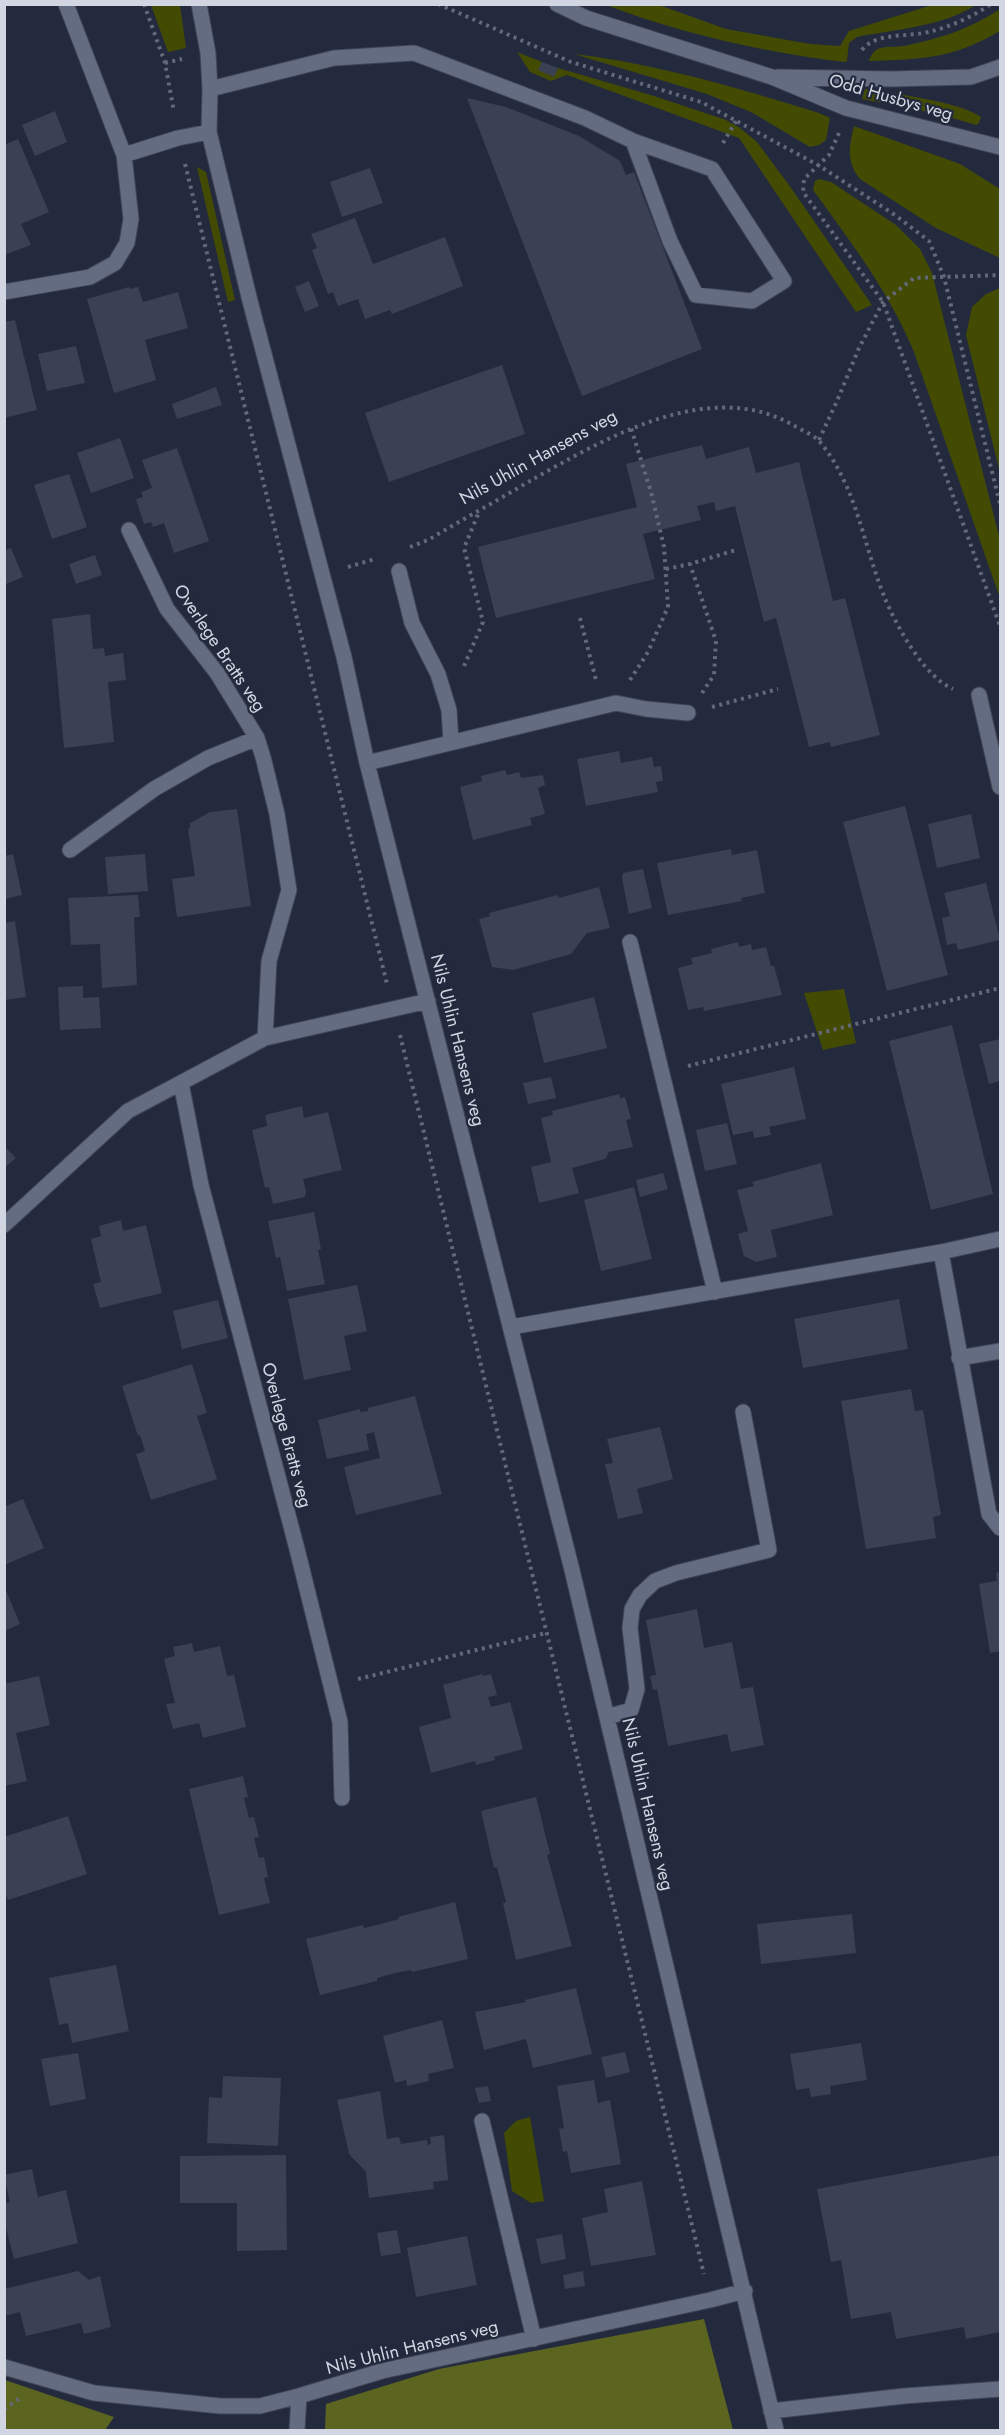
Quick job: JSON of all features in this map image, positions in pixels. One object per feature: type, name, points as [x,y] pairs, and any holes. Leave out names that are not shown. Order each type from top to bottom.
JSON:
[{"type":"street","points":[[4,292],[90,277],[115,264],[127,243],[131,219],[124,155],[66,4]]},
{"type":"street","name":"Nils Uhlin Hansens veg","points":[[199,4],[208,53],[209,132],[250,301],[344,657],[367,763],[511,1327],[745,2290],[776,2430]]},
{"type":"street","name":"Odd Husbys veg","points":[[556,4],[586,18],[772,77],[846,108],[1000,147]]},
{"type":"street","points":[[210,89],[334,58],[414,53],[585,118],[633,141],[712,169],[784,281],[752,301],[696,295],[670,241],[633,141]]},
{"type":"street","name":"Odd Husbys veg","points":[[772,77],[891,79],[971,77],[1000,67]]},
{"type":"street","points":[[124,155],[178,138],[209,132]]},
{"type":"street","name":"Overlege Bratts veg","points":[[129,530],[167,609],[217,673],[257,738],[277,814],[289,890],[269,961],[265,1038]]},
{"type":"street","points":[[399,571],[412,623],[441,683],[449,710],[451,742]]},
{"type":"street","points":[[979,695],[1000,787]]},
{"type":"street","points":[[367,763],[616,703],[646,709],[688,713]]},
{"type":"street","points":[[70,850],[154,789],[208,758],[257,738]]},
{"type":"street","points":[[630,942],[715,1292]]},
{"type":"street","points":[[4,1225],[128,1111],[265,1038],[428,1001]]},
{"type":"street","name":"Overlege Bratts veg","points":[[181,1083],[201,1185],[340,1722],[342,1798]]},
{"type":"street","points":[[511,1327],[941,1252],[1000,1239]]},
{"type":"street","points":[[941,1252],[989,1514],[1000,1528]]},
{"type":"street","points":[[959,1358],[1000,1351]]},
{"type":"street","points":[[607,1717],[631,1710],[637,1689],[630,1628],[632,1609],[640,1594],[655,1581],[676,1573],[769,1550],[743,1412]]},
{"type":"street","points":[[482,2121],[534,2339]]},
{"type":"street","name":"Nils Uhlin Hansens veg","points":[[4,2367],[94,2392],[220,2406],[260,2406],[382,2371],[710,2300],[745,2290]]},
{"type":"street","points":[[771,2411],[904,2396],[1000,2390]]},
{"type":"street","points":[[297,2430],[299,2396]]},
{"type":"path","points":[[144,4],[165,63],[178,138],[706,2284]]},
{"type":"path","points":[[438,4],[571,62],[701,102],[818,165],[895,215],[930,241],[945,277],[1000,504]]},
{"type":"path","points":[[860,53],[866,45],[877,40],[931,32],[966,18],[991,4]]},
{"type":"path","points":[[840,132],[829,155],[804,178],[802,192],[883,302],[1000,627]]},
{"type":"path","points":[[818,440],[859,348],[883,302],[914,278],[1000,275]]},
{"type":"path","name":"Nils Uhlin Hansens veg","points":[[409,548],[428,540],[580,453],[655,419],[703,410],[743,409],[782,419],[818,440],[848,486],[876,577],[901,632],[931,673],[944,685],[959,692],[979,695]]},
{"type":"path","points":[[616,703],[648,652],[668,607],[664,547],[651,492],[631,428]]},
{"type":"path","points":[[462,670],[483,622],[464,548],[479,511]]},
{"type":"path","points":[[666,569],[736,550]]},
{"type":"path","points":[[322,575],[379,558]]},
{"type":"path","points":[[688,713],[714,675],[716,641],[690,564]]},
{"type":"path","points":[[580,618],[596,677],[595,708]]},
{"type":"path","points":[[688,713],[778,689]]},
{"type":"path","points":[[662,1073],[1000,988]]},
{"type":"path","points":[[331,1685],[546,1632]]},
{"type":"green space","points":[[151,5],[180,5],[186,48],[168,52]]},
{"type":"green space","points":[[606,5],[659,5],[726,29],[810,44],[840,46],[849,31],[932,5],[976,5],[933,23],[857,37],[849,43],[847,61],[844,62],[723,41],[664,25]]},
{"type":"green space","points":[[1000,9],[1000,31],[967,47],[937,56],[869,61],[873,53],[880,48],[904,46],[942,36],[977,23]]},
{"type":"green space","points":[[517,52],[542,62],[539,70],[558,68],[654,96],[726,120],[740,128],[757,142],[872,305],[856,312],[739,138],[567,75],[551,81],[530,72]]},
{"type":"green space","points":[[574,54],[667,70],[819,113],[830,118],[826,140],[810,147],[751,112],[707,94]]},
{"type":"green space","points":[[865,89],[943,103],[981,117],[976,125],[939,114],[862,99]]},
{"type":"green space","points":[[854,126],[960,164],[1000,189],[1000,258],[936,228],[860,179],[852,166],[850,154]]},
{"type":"green space","points":[[197,167],[206,172],[235,300],[228,302]]},
{"type":"green space","points":[[819,179],[831,182],[896,225],[920,249],[932,273],[1000,540],[1000,598],[914,352],[881,288],[813,190],[815,181]]},
{"type":"green space","points":[[1000,288],[1000,473],[966,335],[972,307],[986,294]]},
{"type":"green space","points":[[844,989],[856,1043],[823,1050],[804,993]]},
{"type":"green space","points":[[530,2117],[544,2201],[531,2203],[512,2191],[504,2133],[516,2121]]},
{"type":"green space","points":[[704,2319],[733,2430],[325,2429],[326,2404],[439,2369]]},
{"type":"green space","points":[[5,2380],[114,2417],[105,2430],[5,2430]]},
{"type":"building","points":[[542,62],[558,68],[554,77],[538,70]]},
{"type":"building","points":[[467,98],[506,107],[579,136],[620,161],[626,175],[634,172],[702,349],[582,396]]},
{"type":"building","points":[[55,111],[67,142],[35,156],[22,125]]},
{"type":"building","points":[[18,139],[49,212],[21,224],[31,245],[4,255],[4,145]]},
{"type":"building","points":[[370,168],[383,203],[342,217],[330,182]]},
{"type":"building","points":[[355,218],[373,264],[445,237],[463,286],[392,314],[390,310],[365,319],[358,299],[338,306],[333,292],[328,294],[312,250],[317,248],[311,234]]},
{"type":"building","points":[[309,281],[319,306],[305,312],[295,287]]},
{"type":"building","points":[[129,287],[130,289],[138,287],[143,302],[178,292],[188,328],[145,340],[156,380],[114,393],[87,299]]},
{"type":"building","points":[[15,320],[37,410],[4,418],[4,322]]},
{"type":"building","points":[[76,346],[85,383],[47,391],[38,354]]},
{"type":"building","points":[[502,365],[525,434],[389,482],[365,413]]},
{"type":"building","points":[[216,387],[222,405],[177,419],[172,404]]},
{"type":"building","points":[[120,438],[134,478],[91,493],[77,453]]},
{"type":"building","points":[[702,445],[706,459],[749,447],[756,473],[799,462],[833,601],[845,598],[880,735],[831,747],[830,742],[809,747],[776,618],[764,622],[735,506],[716,511],[714,502],[697,506],[701,520],[643,534],[655,579],[496,618],[478,547],[637,507],[626,464]]},
{"type":"building","points":[[177,448],[209,541],[174,553],[164,523],[153,527],[151,522],[144,524],[136,499],[143,497],[141,492],[152,488],[142,460]]},
{"type":"building","points":[[69,474],[87,527],[52,539],[34,485]]},
{"type":"building","points":[[11,548],[23,577],[6,584],[4,551]]},
{"type":"building","points":[[95,555],[102,575],[76,584],[69,564]]},
{"type":"building","points":[[90,614],[93,649],[104,648],[105,656],[123,653],[126,680],[108,682],[114,742],[64,748],[52,619]]},
{"type":"building","points":[[619,751],[621,763],[652,757],[654,767],[661,766],[663,781],[656,782],[658,792],[586,806],[577,759]]},
{"type":"building","points":[[505,770],[507,775],[519,772],[521,778],[543,775],[545,785],[538,788],[545,814],[530,818],[532,825],[473,840],[460,787],[482,781],[481,776]]},
{"type":"building","points":[[905,806],[948,975],[887,991],[843,822]]},
{"type":"building","points":[[237,809],[251,906],[177,917],[172,879],[195,876],[188,829],[190,823],[210,812]]},
{"type":"building","points":[[971,814],[980,858],[937,868],[928,824]]},
{"type":"building","points":[[731,849],[732,855],[757,850],[765,893],[741,898],[742,901],[668,915],[657,863]]},
{"type":"building","points":[[13,854],[22,895],[5,899],[5,856]]},
{"type":"building","points":[[145,854],[148,891],[108,894],[105,857]]},
{"type":"building","points":[[643,869],[652,908],[629,914],[623,873]]},
{"type":"building","points":[[986,883],[1000,940],[958,950],[956,943],[947,945],[942,918],[950,916],[944,893]]},
{"type":"building","points":[[599,887],[610,928],[587,933],[571,954],[513,970],[492,967],[479,919],[490,916],[489,913]]},
{"type":"building","points":[[138,895],[140,917],[134,917],[137,985],[102,988],[100,944],[71,945],[68,898]]},
{"type":"building","points":[[15,921],[26,997],[4,1000],[4,923]]},
{"type":"building","points":[[738,942],[739,947],[751,944],[752,950],[766,947],[782,995],[704,1011],[703,1007],[688,1010],[678,968],[693,964],[691,958],[712,953],[711,949]]},
{"type":"building","points":[[83,986],[83,998],[99,997],[101,1028],[60,1030],[58,987]]},
{"type":"building","points":[[594,997],[607,1048],[544,1063],[532,1013]]},
{"type":"building","points":[[952,1025],[993,1194],[931,1210],[889,1041]]},
{"type":"building","points":[[1000,1039],[1000,1081],[989,1084],[979,1044]]},
{"type":"building","points":[[794,1067],[806,1119],[769,1127],[771,1135],[754,1138],[753,1131],[733,1135],[721,1084]]},
{"type":"building","points":[[551,1077],[556,1098],[528,1104],[523,1083]]},
{"type":"building","points":[[619,1094],[620,1098],[625,1097],[631,1119],[626,1120],[633,1147],[609,1152],[605,1159],[572,1168],[579,1193],[539,1203],[531,1167],[551,1162],[541,1118],[553,1115],[552,1111]]},
{"type":"building","points":[[302,1106],[304,1118],[328,1112],[342,1170],[303,1179],[305,1197],[273,1204],[269,1187],[265,1188],[252,1130],[267,1126],[265,1115]]},
{"type":"building","points":[[727,1123],[737,1164],[705,1171],[696,1130]]},
{"type":"building","points":[[4,1146],[16,1158],[4,1168]]},
{"type":"building","points":[[821,1163],[833,1215],[771,1230],[777,1257],[756,1262],[744,1256],[738,1234],[748,1231],[737,1190],[754,1186],[752,1182]]},
{"type":"building","points":[[663,1173],[668,1189],[640,1197],[636,1180]]},
{"type":"building","points":[[634,1187],[652,1259],[601,1271],[584,1200]]},
{"type":"building","points":[[314,1212],[325,1284],[287,1291],[280,1257],[276,1258],[268,1221]]},
{"type":"building","points":[[121,1220],[123,1231],[146,1225],[162,1293],[100,1308],[93,1284],[101,1282],[91,1239],[101,1236],[99,1226]]},
{"type":"building","points":[[357,1285],[367,1331],[344,1336],[351,1370],[304,1380],[288,1299]]},
{"type":"building","points":[[899,1299],[908,1349],[803,1368],[794,1319]]},
{"type":"building","points":[[218,1300],[228,1338],[182,1349],[173,1311]]},
{"type":"building","points":[[192,1364],[207,1413],[197,1416],[217,1479],[151,1500],[136,1454],[145,1451],[122,1386]]},
{"type":"building","points":[[911,1389],[915,1411],[923,1410],[941,1515],[933,1517],[936,1538],[866,1549],[841,1401]]},
{"type":"building","points":[[415,1396],[442,1494],[356,1515],[344,1467],[380,1458],[374,1432],[366,1434],[369,1450],[327,1459],[318,1420],[360,1409],[360,1412],[368,1411],[368,1408]]},
{"type":"building","points":[[660,1427],[673,1479],[637,1489],[643,1513],[618,1519],[605,1464],[613,1463],[607,1439]]},
{"type":"building","points":[[23,1499],[44,1548],[4,1565],[4,1507]]},
{"type":"building","points":[[1000,1572],[1000,1651],[990,1653],[979,1584],[997,1581],[996,1573]]},
{"type":"building","points":[[5,1588],[20,1624],[5,1631]]},
{"type":"building","points":[[697,1609],[704,1648],[732,1642],[741,1689],[753,1687],[764,1745],[731,1752],[727,1734],[668,1746],[657,1689],[653,1690],[650,1676],[656,1675],[646,1620]]},
{"type":"building","points":[[192,1643],[194,1652],[220,1646],[227,1676],[234,1675],[246,1727],[203,1738],[199,1723],[173,1729],[166,1704],[175,1703],[164,1659],[175,1656],[173,1647]]},
{"type":"building","points":[[482,1674],[483,1676],[491,1674],[497,1695],[488,1697],[491,1707],[510,1702],[523,1749],[476,1765],[475,1761],[431,1773],[419,1727],[451,1718],[443,1685]]},
{"type":"building","points":[[39,1676],[50,1725],[16,1733],[27,1781],[4,1786],[4,1684]]},
{"type":"building","points":[[243,1776],[248,1797],[244,1798],[249,1818],[254,1817],[259,1837],[254,1838],[259,1858],[264,1857],[268,1877],[264,1878],[270,1903],[219,1915],[189,1789]]},
{"type":"building","points":[[536,1797],[550,1854],[547,1855],[572,1946],[516,1960],[503,1903],[506,1902],[497,1867],[494,1868],[481,1811]]},
{"type":"building","points":[[68,1816],[87,1874],[8,1900],[4,1889],[4,1837]]},
{"type":"building","points":[[455,1902],[468,1959],[412,1972],[411,1970],[395,1973],[377,1978],[377,1981],[320,1995],[306,1939],[363,1925],[364,1928],[381,1924],[399,1919],[398,1917]]},
{"type":"building","points":[[852,1914],[856,1953],[761,1964],[757,1924]]},
{"type":"building","points":[[116,1965],[129,2031],[72,2043],[68,2023],[59,2025],[49,1978]]},
{"type":"building","points":[[576,1988],[592,2054],[533,2068],[526,2039],[484,2050],[475,2012],[526,2002],[525,2000]]},
{"type":"building","points":[[442,2020],[454,2068],[428,2074],[429,2081],[407,2086],[406,2080],[395,2083],[383,2036]]},
{"type":"building","points":[[861,2043],[867,2080],[830,2086],[831,2094],[811,2097],[809,2088],[796,2090],[790,2054]]},
{"type":"building","points":[[625,2052],[630,2072],[606,2078],[601,2057]]},
{"type":"building","points":[[78,2053],[86,2099],[50,2106],[41,2059]]},
{"type":"building","points":[[223,2076],[281,2078],[278,2146],[207,2143],[209,2097],[222,2098]]},
{"type":"building","points":[[594,2080],[598,2103],[610,2100],[621,2164],[571,2173],[567,2151],[563,2152],[559,2129],[564,2128],[557,2086]]},
{"type":"building","points":[[488,2086],[491,2101],[479,2103],[475,2088]]},
{"type":"building","points":[[380,2091],[387,2139],[399,2137],[401,2144],[427,2140],[428,2145],[431,2144],[430,2137],[444,2135],[448,2180],[433,2182],[434,2189],[369,2198],[366,2172],[349,2154],[337,2100]]},
{"type":"building","points":[[286,2155],[287,2250],[237,2251],[237,2203],[180,2203],[180,2156]]},
{"type":"building","points":[[1000,2155],[1000,2332],[966,2339],[964,2327],[896,2339],[891,2312],[851,2319],[841,2260],[831,2262],[817,2189]]},
{"type":"building","points":[[32,2169],[38,2197],[66,2190],[78,2243],[14,2259],[4,2220],[4,2204],[10,2202],[4,2175]]},
{"type":"building","points":[[642,2181],[656,2255],[591,2266],[582,2218],[608,2212],[604,2189]]},
{"type":"building","points":[[397,2230],[401,2253],[381,2256],[377,2233]]},
{"type":"building","points":[[562,2234],[566,2259],[541,2264],[536,2239]]},
{"type":"building","points":[[467,2236],[477,2285],[416,2297],[407,2248]]},
{"type":"building","points":[[78,2271],[89,2280],[100,2276],[111,2327],[84,2334],[81,2323],[26,2336],[20,2312],[4,2316],[4,2289]]},
{"type":"building","points":[[583,2271],[585,2286],[565,2289],[563,2275]]}]
